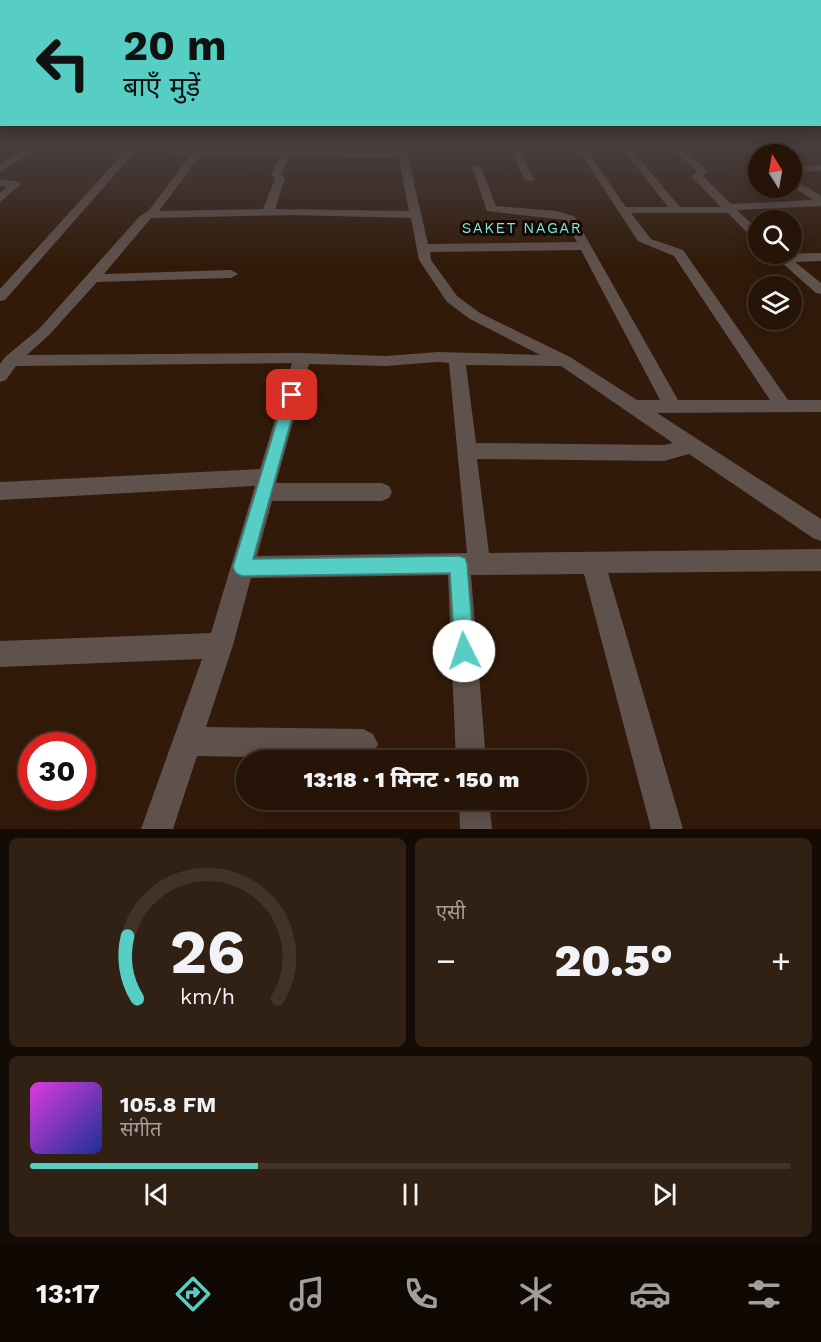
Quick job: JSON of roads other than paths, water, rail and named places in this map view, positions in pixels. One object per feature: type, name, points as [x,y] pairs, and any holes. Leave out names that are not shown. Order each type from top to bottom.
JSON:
[{"type":"street","points":[[0,199],[13,187]]},
{"type":"street","points":[[0,297],[98,187]]},
{"type":"street","points":[[0,376],[11,361],[44,332],[94,278],[171,187]]},
{"type":"street","points":[[267,212],[277,187]]},
{"type":"street","points":[[410,187],[425,260],[452,299],[475,316],[564,361],[821,531]]},
{"type":"street","points":[[484,187],[491,209],[568,216],[672,406]]},
{"type":"street","points":[[607,187],[645,241],[673,248],[679,253],[783,406]]},
{"type":"street","points":[[658,187],[677,210]]},
{"type":"street","points":[[708,187],[748,227]]},
{"type":"street","points":[[802,188],[821,202]]},
{"type":"street","points":[[624,210],[730,209],[821,202]]},
{"type":"street","points":[[148,216],[267,212],[416,215]]},
{"type":"street","points":[[423,248],[586,246]]},
{"type":"street","points":[[802,257],[821,257]]},
{"type":"street","points":[[790,264],[821,290]]},
{"type":"street","points":[[94,278],[231,274]]},
{"type":"street","points":[[11,361],[302,358],[386,361],[438,357],[564,361]]},
{"type":"street","points":[[157,829],[220,645],[302,358]]},
{"type":"street","points":[[457,359],[467,451],[471,750]]},
{"type":"street","points":[[633,407],[821,406]]},
{"type":"street","points":[[467,451],[664,453],[684,448],[688,443]]},
{"type":"street","points":[[0,491],[266,484],[382,492]]},
{"type":"street","points":[[242,567],[821,560]]},
{"type":"street","points":[[593,563],[667,829]]},
{"type":"street","points":[[0,654],[220,645]]},
{"type":"street","points":[[187,741],[363,744]]},
{"type":"street","points":[[475,810],[476,829]]},
{"type":"district","name":"SAKET NAGAR","points":[[522,228]]}]
